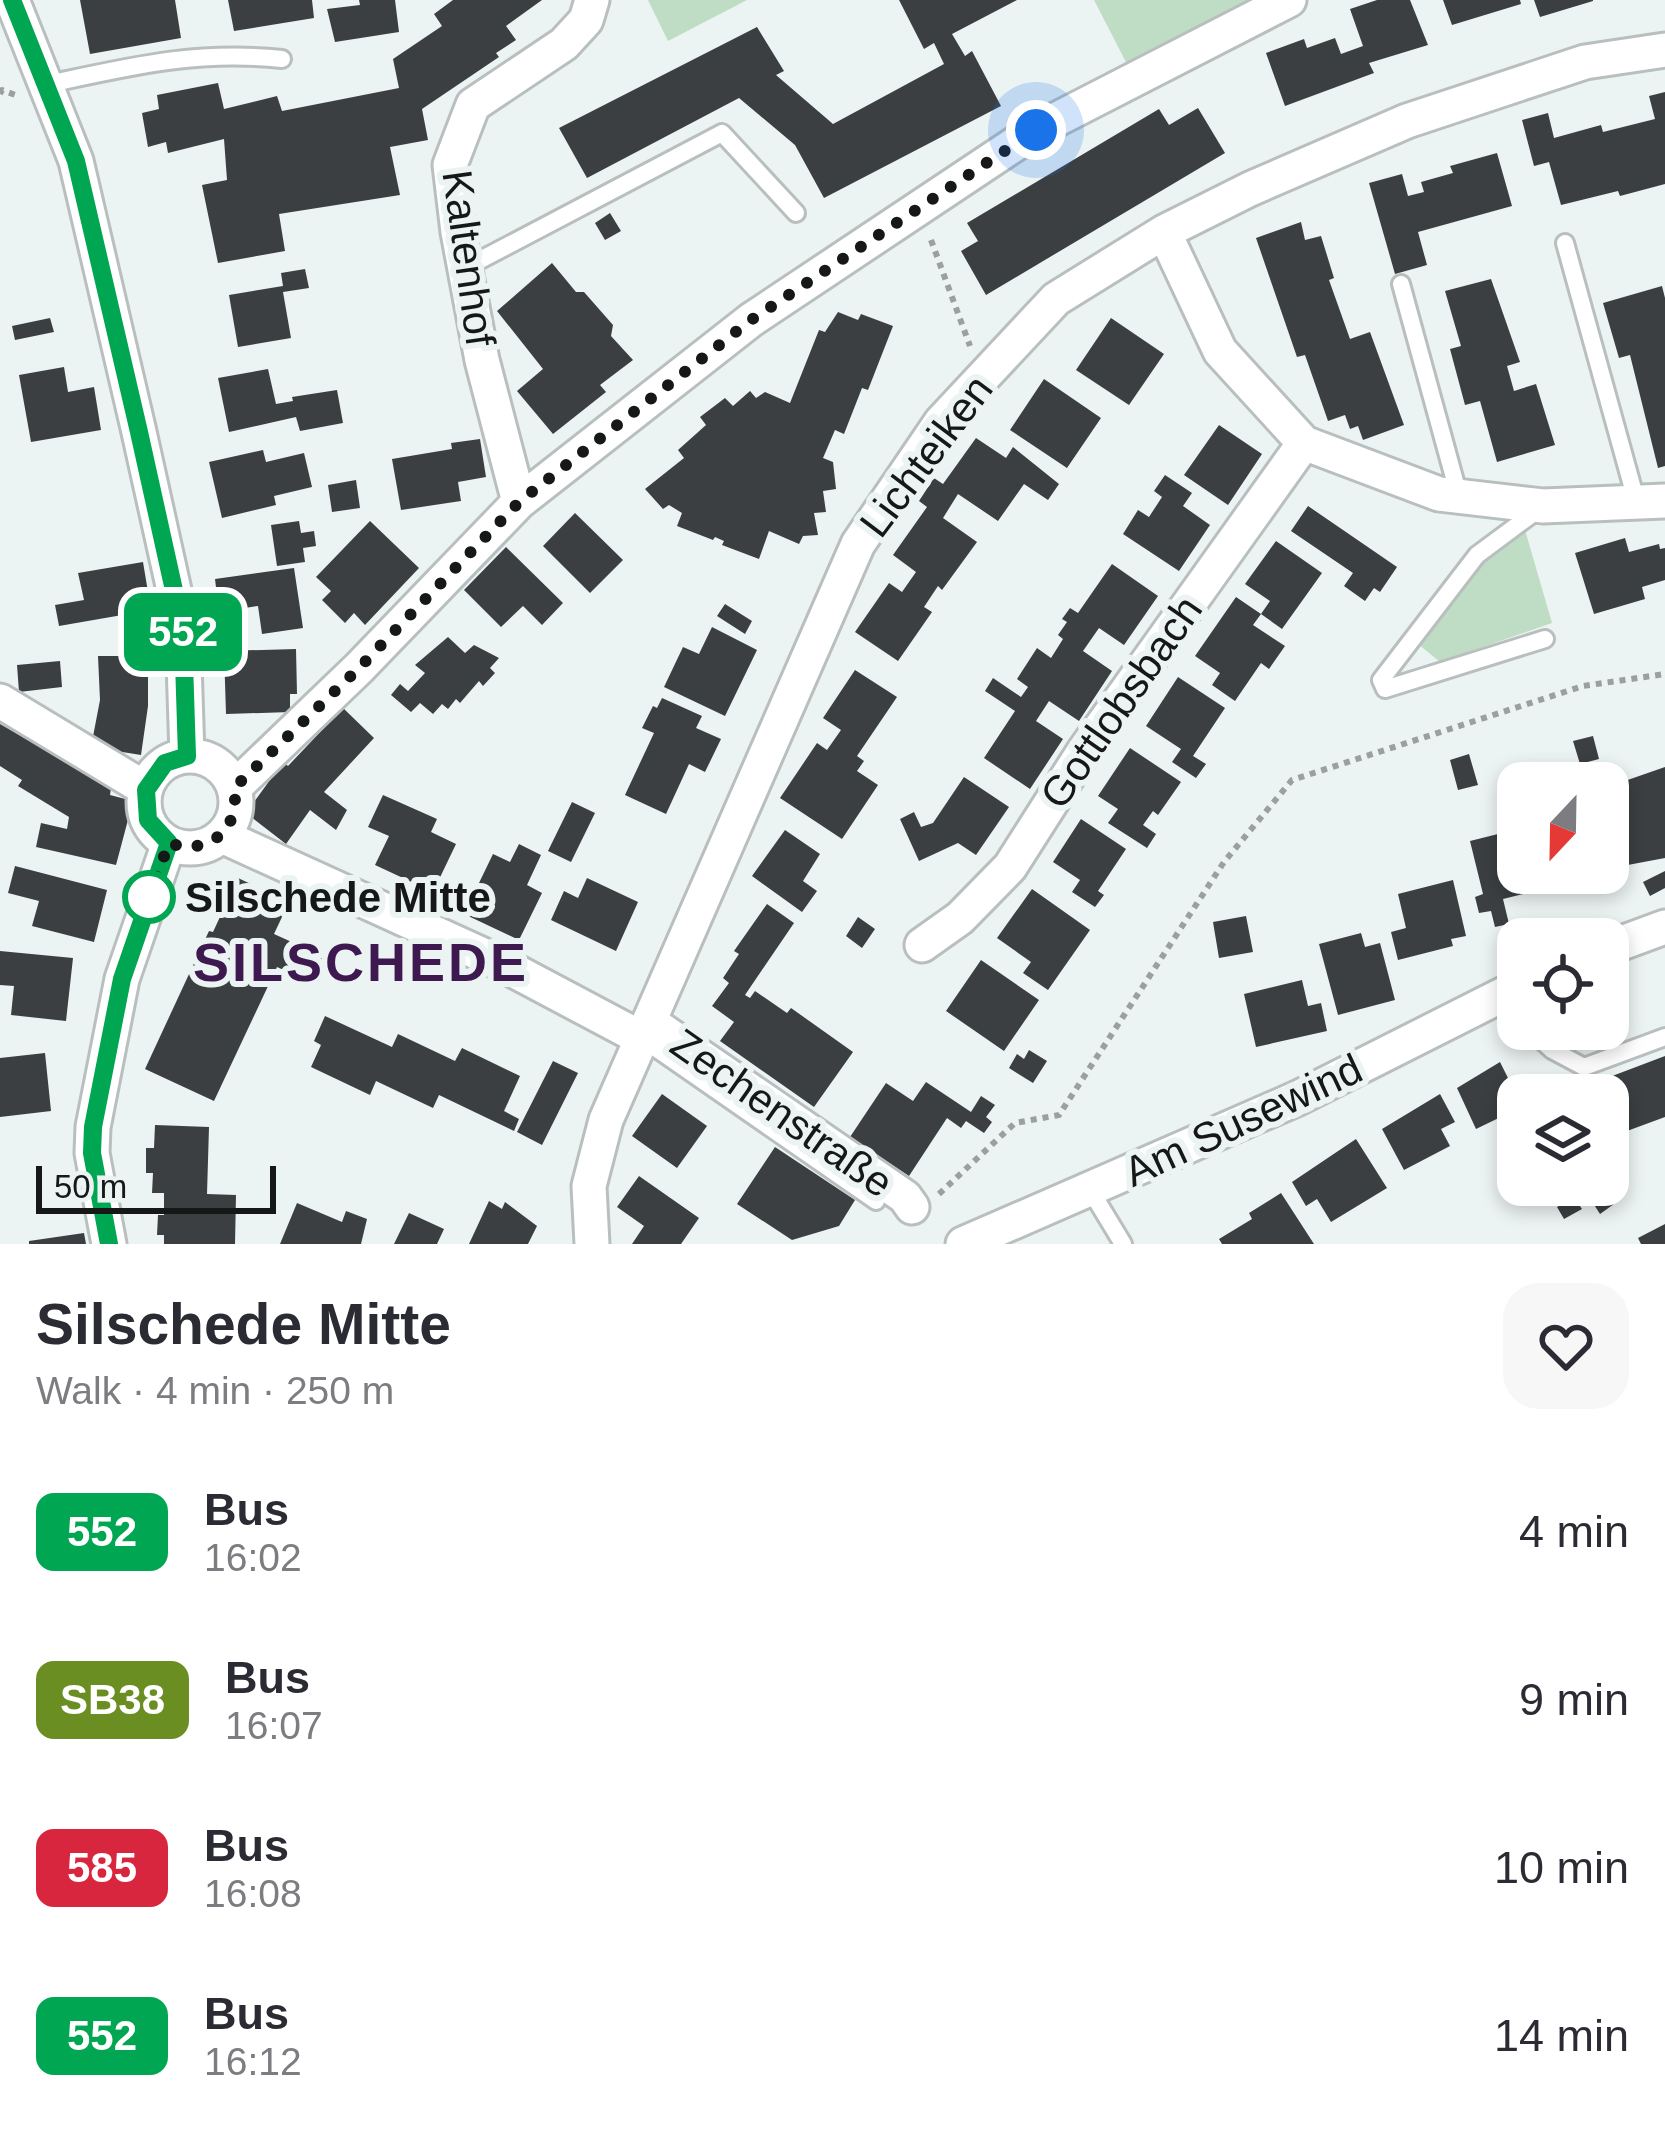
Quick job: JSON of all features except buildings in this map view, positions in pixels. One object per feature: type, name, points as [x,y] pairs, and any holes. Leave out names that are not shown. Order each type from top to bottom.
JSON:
[{"type":"street","points":[[12,0],[76,161],[183,631],[187,756]]},
{"type":"street","name":"Kaltenhof","points":[[519,502],[482,360],[450,165],[472,105],[563,44],[586,20],[592,0]]},
{"type":"street","points":[[234,788],[359,668],[519,502],[751,320],[1036,130],[1288,0]]},
{"type":"street","name":"Lichteiken","points":[[592,1244],[589,1186],[606,1120],[858,544],[940,422],[1056,299],[1164,232],[1250,189],[1407,122],[1585,62],[1665,50]]},
{"type":"street","points":[[1164,232],[1220,351],[1304,443],[1438,494],[1543,506],[1650,501]]},
{"type":"street","name":"Gottlobsbach","points":[[922,945],[960,918],[1010,867],[1084,751],[1304,443]]},
{"type":"street","points":[[0,701],[146,790]]},
{"type":"street","points":[[187,756],[216,764],[234,788],[236,809],[222,836],[196,848],[169,843],[148,820],[146,790],[165,763],[187,756]]},
{"type":"street","name":"Zechenstraße","points":[[222,836],[645,1030],[905,1197],[913,1208]]},
{"type":"street","points":[[109,1244],[92,1153],[93,1127],[122,979],[169,843]]},
{"type":"street","points":[[1629,940],[1665,927]]},
{"type":"street","name":"Am Susewind","points":[[963,1244],[1497,1007]]},
{"type":"lane","points":[[44,85],[175,57],[236,54],[282,59]]},
{"type":"lane","points":[[465,268],[722,133],[796,213]]},
{"type":"lane","points":[[1565,243],[1650,501]]},
{"type":"lane","points":[[1401,284],[1460,496]]},
{"type":"lane","points":[[1543,506],[1477,555],[1381,680],[1385,689],[1545,639]]},
{"type":"lane","points":[[645,1030],[876,1201]]},
{"type":"lane","points":[[1552,1050],[1584,1067],[1665,1037]]},
{"type":"lane","points":[[1090,1191],[1123,1244]]},
{"type":"path","points":[[922,203],[933,252],[983,376]]},
{"type":"path","points":[[913,1208],[932,1201],[1015,1124],[1059,1115],[1224,862],[1292,780],[1583,686],[1665,674]]},
{"type":"green space","points":[[648,0],[747,0],[668,41]]},
{"type":"green space","points":[[1094,0],[1273,0],[1130,70]]},
{"type":"green space","points":[[1525,530],[1552,623],[1440,662],[1417,643],[1484,560]]},
{"type":"bus line","name":"552","points":[[12,0],[76,161],[183,631],[187,756],[165,763],[146,790],[148,820],[169,843],[122,979],[93,1127],[92,1153],[109,1244]]},
{"type":"place","name":"Silschede Mitte","points":[[149,897]]},
{"type":"district","name":"SILSCHEDE","points":[[361,962]]},
{"type":"route","points":[[149,897],[169,843],[196,848],[222,836],[236,809],[234,788],[359,668],[519,502],[751,320],[1036,130]]}]
